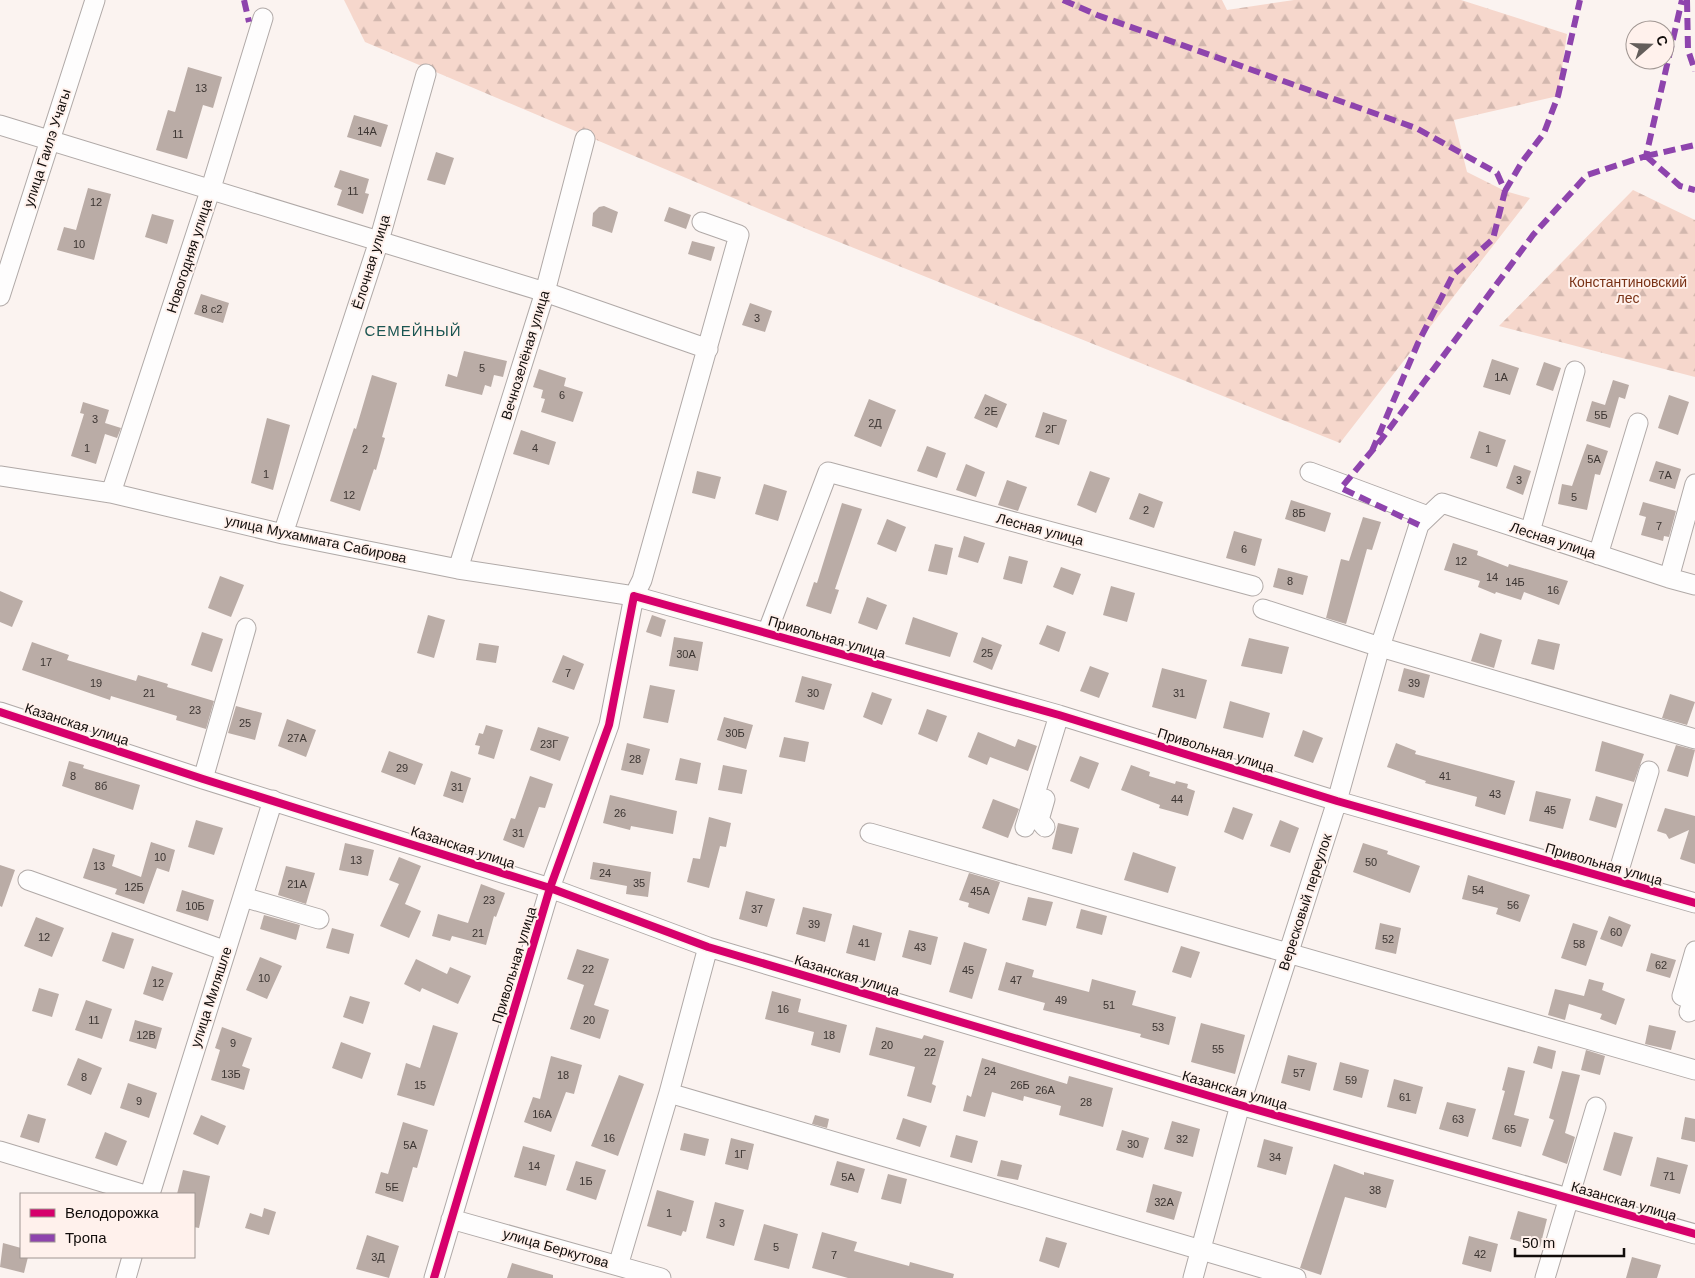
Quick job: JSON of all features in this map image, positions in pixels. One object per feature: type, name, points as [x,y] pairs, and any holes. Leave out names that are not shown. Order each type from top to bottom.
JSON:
[{"type":"street","name":"улица Гаилэ Учагы","points":[[0,296],[95,0]]},
{"type":"street","name":"Новогодняя улица","points":[[111,493],[211,188],[262,18]]},
{"type":"street","name":"Ёлочная улица","points":[[283,534],[379,241],[426,74]]},
{"type":"street","points":[[0,125],[211,188],[545,292],[708,349]]},
{"type":"street","name":"Вечнозелёная улица","points":[[458,569],[545,292],[585,138]]},
{"type":"street","points":[[634,596],[642,580],[739,235],[702,222]]},
{"type":"street","points":[[1530,532],[1574,371]]},
{"type":"street","points":[[1598,555],[1638,423]]},
{"type":"street","name":"Лесная улица","points":[[767,633],[828,472],[1253,586]]},
{"type":"street","points":[[1310,472],[1423,521]]},
{"type":"street","name":"улица Мухаммата Сабирова","points":[[0,476],[111,493],[283,534],[458,569],[634,596]]},
{"type":"street","points":[[1669,578],[1695,484]]},
{"type":"street","name":"Лесная улица","points":[[1423,521],[1442,503],[1695,585]]},
{"type":"street","name":"Вересковый переулок","points":[[1193,1278],[1240,1105],[1337,801],[1380,647],[1423,521]]},
{"type":"street","name":"Привольная улица","points":[[434,1278],[550,888],[608,725],[634,596],[1063,716],[1337,801],[1695,903]]},
{"type":"street","points":[[1263,609],[1380,647],[1695,738]]},
{"type":"street","points":[[203,779],[246,628]]},
{"type":"street","name":"Казанская улица","points":[[0,712],[203,779],[550,888],[708,947],[1240,1105],[1695,1234]]},
{"type":"street","points":[[1025,827],[1063,716]]},
{"type":"street","points":[[1045,827],[1039,820],[1063,716]]},
{"type":"street","points":[[1616,880],[1649,771]]},
{"type":"street","name":"улица Миляшле","points":[[150,1193],[273,800]]},
{"type":"street","points":[[870,833],[1695,1070]]},
{"type":"street","points":[[28,880],[226,951]]},
{"type":"street","points":[[243,897],[319,919]]},
{"type":"street","points":[[606,1269],[669,1094],[708,947]]},
{"type":"street","points":[[1689,999],[1695,951]]},
{"type":"street","points":[[669,1094],[1296,1278]]},
{"type":"street","points":[[1545,1278],[1596,1108]]},
{"type":"street","points":[[0,1151],[139,1193]]},
{"type":"street","name":"улица Беркутова","points":[[451,1219],[606,1269],[661,1278]]},
{"type":"street","points":[[126,1278],[132,1258]]},
{"type":"green space","points":[[344,0],[1222,0],[1227,10],[1294,0],[1461,0],[1567,34],[1558,96],[1454,120],[1467,172],[1505,191],[1530,198],[1340,443],[809,230],[365,42]]},
{"type":"green space","name":"Константиновский лес","points":[[1633,190],[1695,220],[1695,377],[1499,326]]},
{"type":"building","points":[[188,67],[222,77],[213,108],[203,105],[187,159],[156,150],[168,110],[175,112]]},
{"type":"building","points":[[354,115],[388,125],[381,147],[347,137]]},
{"type":"building","points":[[436,152],[454,158],[445,185],[427,180]]},
{"type":"building","points":[[340,170],[369,179],[365,193],[369,194],[363,214],[337,205],[342,190],[334,187]]},
{"type":"building","points":[[88,188],[111,194],[94,260],[57,250],[64,227],[76,230]]},
{"type":"building","points":[[604,206],[618,212],[612,233],[592,226],[593,213],[599,207]]},
{"type":"building","points":[[669,207],[691,215],[686,229],[664,221]]},
{"type":"building","points":[[152,214],[174,220],[167,244],[145,237]]},
{"type":"building","points":[[692,241],[715,247],[711,261],[688,254]]},
{"type":"building","points":[[201,294],[229,303],[223,323],[194,314]]},
{"type":"building","points":[[750,303],[772,311],[765,332],[742,325]]},
{"type":"building","points":[[464,351],[507,361],[503,377],[494,375],[491,387],[485,385],[482,395],[445,386],[448,374],[457,377]]},
{"type":"building","points":[[1492,359],[1519,368],[1510,395],[1483,387]]},
{"type":"building","points":[[1544,362],[1561,368],[1553,391],[1536,385]]},
{"type":"building","points":[[539,369],[566,378],[564,386],[583,392],[573,422],[541,412],[545,399],[541,398],[543,390],[533,387]]},
{"type":"building","points":[[372,375],[397,383],[382,437],[385,438],[376,470],[374,469],[360,511],[330,501],[354,428],[356,429]]},
{"type":"building","points":[[1613,380],[1629,385],[1625,399],[1619,397],[1610,428],[1586,421],[1592,401],[1605,405]]},
{"type":"building","points":[[985,394],[1007,404],[997,428],[974,418]]},
{"type":"building","points":[[1669,395],[1689,402],[1678,435],[1658,428]]},
{"type":"building","points":[[869,399],[896,410],[881,447],[854,436]]},
{"type":"building","points":[[83,402],[109,410],[105,423],[121,428],[117,438],[105,434],[96,464],[71,456],[84,414],[80,413]]},
{"type":"building","points":[[1043,412],[1067,420],[1059,445],[1035,437]]},
{"type":"building","points":[[267,418],[290,425],[273,490],[251,483]]},
{"type":"building","points":[[521,430],[556,442],[549,465],[513,454]]},
{"type":"building","points":[[1479,431],[1506,440],[1497,467],[1470,458]]},
{"type":"building","points":[[1587,444],[1608,451],[1600,475],[1595,474],[1587,510],[1558,504],[1562,484],[1572,486]]},
{"type":"building","points":[[927,446],[946,453],[937,478],[917,471]]},
{"type":"building","points":[[1656,461],[1681,469],[1675,489],[1649,481]]},
{"type":"building","points":[[966,464],[985,472],[976,497],[956,490]]},
{"type":"building","points":[[1514,465],[1531,471],[1523,495],[1506,488]]},
{"type":"building","points":[[697,471],[721,477],[715,499],[692,493]]},
{"type":"building","points":[[1090,471],[1110,478],[1096,513],[1077,505]]},
{"type":"building","points":[[1007,480],[1027,487],[1018,511],[998,505]]},
{"type":"building","points":[[764,484],[787,491],[778,521],[755,514]]},
{"type":"building","points":[[1139,493],[1163,502],[1154,528],[1129,519]]},
{"type":"building","points":[[1291,500],[1331,513],[1325,532],[1285,519]]},
{"type":"building","points":[[1643,502],[1676,511],[1669,537],[1664,536],[1663,541],[1641,535],[1646,517],[1639,515]]},
{"type":"building","points":[[842,503],[862,509],[835,589],[839,590],[831,614],[806,606],[814,582],[817,583]]},
{"type":"building","points":[[1363,517],[1381,522],[1372,550],[1367,549],[1346,624],[1326,618],[1341,559],[1349,561]]},
{"type":"building","points":[[887,519],[906,527],[896,552],[877,544]]},
{"type":"building","points":[[1234,531],[1262,539],[1255,566],[1226,558]]},
{"type":"building","points":[[964,536],[985,543],[978,563],[958,557]]},
{"type":"building","points":[[1453,543],[1478,551],[1477,555],[1508,567],[1509,564],[1568,581],[1559,605],[1524,592],[1521,600],[1496,592],[1495,594],[1478,587],[1480,581],[1444,570]]},
{"type":"building","points":[[935,544],[953,548],[947,575],[928,571]]},
{"type":"building","points":[[1009,556],[1028,561],[1022,584],[1003,579]]},
{"type":"building","points":[[1061,567],[1081,574],[1073,595],[1053,587]]},
{"type":"building","points":[[1278,568],[1308,576],[1303,595],[1273,587]]},
{"type":"building","points":[[220,576],[244,585],[231,617],[208,608]]},
{"type":"building","points":[[1111,586],[1135,593],[1127,622],[1103,615]]},
{"type":"building","points":[[0,591],[23,601],[12,627],[0,622]]},
{"type":"building","points":[[867,597],[887,605],[877,630],[858,623]]},
{"type":"building","points":[[428,615],[445,620],[434,658],[417,653]]},
{"type":"building","points":[[652,615],[666,620],[661,637],[646,632]]},
{"type":"building","points":[[913,617],[958,633],[950,657],[905,644]]},
{"type":"building","points":[[1047,625],[1066,632],[1059,652],[1039,644]]},
{"type":"building","points":[[202,632],[223,639],[212,672],[191,665]]},
{"type":"building","points":[[1480,633],[1502,640],[1494,668],[1471,661]]},
{"type":"building","points":[[674,637],[703,642],[698,671],[669,666]]},
{"type":"building","points":[[982,637],[1002,645],[992,670],[973,662]]},
{"type":"building","points":[[1249,638],[1289,647],[1282,674],[1241,666]]},
{"type":"building","points":[[1538,639],[1560,644],[1554,670],[1531,664]]},
{"type":"building","points":[[32,642],[69,655],[67,660],[136,681],[138,675],[168,684],[167,687],[214,701],[206,729],[176,720],[177,716],[111,696],[110,700],[22,670]]},
{"type":"building","points":[[479,643],[499,646],[496,663],[476,660]]},
{"type":"building","points":[[563,655],[584,664],[574,690],[552,682]]},
{"type":"building","points":[[1090,666],[1109,673],[1099,698],[1080,691]]},
{"type":"building","points":[[1162,668],[1207,680],[1196,719],[1152,707]]},
{"type":"building","points":[[1404,668],[1430,675],[1424,698],[1398,691]]},
{"type":"building","points":[[802,676],[832,684],[824,710],[795,702]]},
{"type":"building","points":[[650,685],[675,690],[668,723],[643,718]]},
{"type":"building","points":[[872,692],[892,699],[882,725],[863,717]]},
{"type":"building","points":[[1670,694],[1695,702],[1687,725],[1662,718]]},
{"type":"building","points":[[1230,701],[1270,713],[1263,738],[1223,728]]},
{"type":"building","points":[[236,706],[262,713],[255,740],[228,733]]},
{"type":"building","points":[[927,709],[947,716],[937,742],[918,734]]},
{"type":"building","points":[[724,717],[753,725],[746,749],[717,740]]},
{"type":"building","points":[[287,719],[316,730],[306,757],[278,746]]},
{"type":"building","points":[[486,725],[503,730],[494,759],[478,754],[480,746],[475,745],[479,733],[483,734]]},
{"type":"building","points":[[538,727],[569,737],[560,761],[530,750]]},
{"type":"building","points":[[1303,730],[1323,738],[1313,763],[1294,756]]},
{"type":"building","points":[[978,732],[1015,747],[1018,739],[1037,746],[1028,771],[990,757],[987,765],[968,757]]},
{"type":"building","points":[[784,737],[809,742],[805,762],[779,757]]},
{"type":"building","points":[[1602,741],[1644,754],[1634,782],[1595,771]]},
{"type":"building","points":[[627,743],[650,749],[643,775],[621,770]]},
{"type":"building","points":[[1396,743],[1416,751],[1415,754],[1515,781],[1505,815],[1475,806],[1477,797],[1425,783],[1426,781],[1387,767]]},
{"type":"building","points":[[1676,745],[1695,750],[1688,777],[1667,771]]},
{"type":"building","points":[[389,751],[423,764],[415,785],[381,772]]},
{"type":"building","points":[[1080,756],[1099,763],[1089,789],[1070,781]]},
{"type":"building","points":[[680,758],[701,763],[697,784],[675,780]]},
{"type":"building","points":[[69,761],[84,765],[83,768],[140,785],[133,810],[62,786]]},
{"type":"building","points":[[723,765],[747,770],[742,794],[718,790]]},
{"type":"building","points":[[1131,765],[1150,772],[1149,776],[1175,784],[1176,781],[1188,784],[1187,788],[1195,791],[1188,816],[1159,808],[1160,805],[1121,790]]},
{"type":"building","points":[[451,771],[471,778],[463,803],[443,796]]},
{"type":"building","points":[[530,776],[553,784],[545,808],[539,807],[524,848],[503,840],[511,818],[515,819]]},
{"type":"building","points":[[1536,791],[1571,799],[1563,829],[1529,821]]},
{"type":"building","points":[[610,795],[677,811],[673,834],[631,826],[630,830],[603,823]]},
{"type":"building","points":[[1596,796],[1623,804],[1616,828],[1589,820]]},
{"type":"building","points":[[993,799],[1019,809],[1008,838],[982,828]]},
{"type":"building","points":[[1233,807],[1253,814],[1243,840],[1224,832]]},
{"type":"building","points":[[1665,808],[1695,816],[1695,864],[1680,859],[1689,830],[1669,839],[1666,834],[1657,831]]},
{"type":"building","points":[[709,817],[731,823],[726,847],[720,846],[709,888],[687,882],[693,858],[700,859]]},
{"type":"building","points":[[196,820],[223,828],[214,855],[188,847]]},
{"type":"building","points":[[1280,820],[1299,828],[1290,853],[1270,846]]},
{"type":"building","points":[[1058,823],[1079,828],[1072,854],[1052,849]]},
{"type":"building","points":[[151,842],[175,850],[169,872],[157,868],[144,904],[115,894],[117,889],[83,878],[93,848],[115,855],[112,866],[141,877]]},
{"type":"building","points":[[345,843],[374,850],[368,876],[339,870]]},
{"type":"building","points":[[1363,843],[1388,851],[1387,854],[1420,866],[1410,893],[1353,872]]},
{"type":"building","points":[[1133,852],[1176,867],[1168,893],[1124,880]]},
{"type":"building","points":[[399,857],[421,866],[405,904],[421,911],[409,938],[380,926],[399,884],[389,880]]},
{"type":"building","points":[[593,862],[651,872],[648,897],[626,894],[627,886],[590,879]]},
{"type":"building","points":[[0,865],[15,870],[2,907],[0,906]]},
{"type":"building","points":[[286,866],[315,873],[306,904],[278,895]]},
{"type":"building","points":[[969,873],[1000,882],[989,914],[968,907],[969,903],[959,900]]},
{"type":"building","points":[[1468,875],[1530,895],[1520,922],[1496,914],[1498,908],[1462,899]]},
{"type":"building","points":[[481,884],[505,893],[496,917],[494,916],[486,945],[452,936],[450,941],[432,936],[438,914],[468,923]]},
{"type":"building","points":[[182,890],[214,900],[208,921],[176,911]]},
{"type":"building","points":[[746,891],[775,899],[767,927],[739,919]]},
{"type":"building","points":[[1028,897],[1053,902],[1046,926],[1022,920]]},
{"type":"building","points":[[803,907],[832,914],[825,942],[796,934]]},
{"type":"building","points":[[1081,909],[1107,916],[1102,935],[1076,928]]},
{"type":"building","points":[[264,915],[300,925],[296,940],[260,929]]},
{"type":"building","points":[[1609,916],[1631,925],[1622,947],[1600,939]]},
{"type":"building","points":[[36,917],[64,928],[52,957],[24,946]]},
{"type":"building","points":[[1380,923],[1401,928],[1396,954],[1375,949]]},
{"type":"building","points":[[1573,923],[1598,931],[1586,966],[1561,958]]},
{"type":"building","points":[[853,925],[882,933],[875,961],[846,953]]},
{"type":"building","points":[[332,928],[354,934],[349,954],[326,948]]},
{"type":"building","points":[[909,930],[938,937],[931,965],[902,957]]},
{"type":"building","points":[[112,932],[134,939],[124,969],[102,961]]},
{"type":"building","points":[[964,942],[987,949],[972,999],[949,992]]},
{"type":"building","points":[[1181,946],[1200,952],[1191,978],[1172,972]]},
{"type":"building","points":[[577,949],[609,959],[594,1005],[609,1010],[600,1039],[570,1029],[584,985],[567,979]]},
{"type":"building","points":[[1651,953],[1676,960],[1670,978],[1646,971]]},
{"type":"building","points":[[260,957],[282,966],[267,999],[246,990]]},
{"type":"building","points":[[416,959],[447,974],[450,967],[471,976],[458,1004],[422,988],[420,992],[404,984]]},
{"type":"building","points":[[1006,962],[1034,970],[1032,977],[1089,992],[1092,979],[1136,991],[1132,1005],[1176,1017],[1169,1045],[1140,1037],[1141,1034],[1043,1010],[1045,1003],[998,990]]},
{"type":"building","points":[[152,966],[173,973],[163,1001],[143,994]]},
{"type":"building","points":[[1589,979],[1604,983],[1602,990],[1625,999],[1616,1025],[1600,1019],[1602,1014],[1569,1004],[1565,1020],[1548,1015],[1555,989],[1584,996]]},
{"type":"building","points":[[39,988],[59,994],[52,1017],[32,1011]]},
{"type":"building","points":[[772,991],[801,999],[798,1012],[847,1025],[840,1053],[811,1045],[814,1032],[765,1019]]},
{"type":"building","points":[[350,996],[370,1002],[363,1024],[343,1017]]},
{"type":"building","points":[[86,1000],[112,1009],[102,1039],[75,1030]]},
{"type":"building","points":[[135,1020],[162,1028],[156,1049],[129,1041]]},
{"type":"building","points":[[1201,1023],[1245,1035],[1235,1074],[1191,1062]]},
{"type":"building","points":[[433,1025],[458,1033],[434,1106],[397,1095],[406,1063],[420,1068]]},
{"type":"building","points":[[1649,1025],[1676,1031],[1671,1050],[1645,1044]]},
{"type":"building","points":[[222,1027],[252,1038],[242,1066],[250,1069],[244,1090],[211,1080],[220,1050],[215,1048]]},
{"type":"building","points":[[876,1027],[922,1039],[924,1035],[944,1041],[932,1084],[936,1086],[931,1103],[907,1096],[915,1067],[869,1055]]},
{"type":"building","points":[[341,1042],[371,1053],[362,1079],[332,1068]]},
{"type":"building","points":[[1538,1046],[1556,1051],[1552,1069],[1533,1063]]},
{"type":"building","points":[[1586,1050],[1605,1056],[1600,1075],[1581,1070]]},
{"type":"building","points":[[1288,1055],[1317,1063],[1310,1091],[1281,1083]]},
{"type":"building","points":[[551,1056],[582,1065],[574,1094],[566,1092],[551,1132],[524,1122],[533,1097],[540,1099]]},
{"type":"building","points":[[78,1058],[102,1068],[91,1095],[67,1085]]},
{"type":"building","points":[[982,1058],[1067,1084],[1069,1076],[1113,1088],[1103,1127],[1059,1115],[1061,1106],[1024,1096],[1023,1101],[992,1092],[985,1117],[963,1111],[967,1095],[971,1097]]},
{"type":"building","points":[[1340,1062],[1369,1070],[1362,1098],[1333,1090]]},
{"type":"building","points":[[1508,1067],[1525,1071],[1514,1115],[1529,1119],[1521,1147],[1492,1139],[1505,1091],[1502,1090]]},
{"type":"building","points":[[1562,1071],[1580,1075],[1565,1133],[1575,1137],[1567,1164],[1542,1155],[1554,1120],[1549,1118]]},
{"type":"building","points":[[619,1075],[644,1084],[618,1156],[591,1146]]},
{"type":"building","points":[[1394,1079],[1423,1087],[1416,1114],[1387,1107]]},
{"type":"building","points":[[128,1083],[157,1093],[149,1118],[120,1108]]},
{"type":"building","points":[[1447,1102],[1476,1109],[1468,1137],[1439,1129]]},
{"type":"building","points":[[28,1114],[46,1119],[39,1143],[20,1137]]},
{"type":"building","points":[[201,1115],[226,1126],[218,1145],[193,1134]]},
{"type":"building","points":[[815,1115],[829,1119],[827,1128],[812,1124]]},
{"type":"building","points":[[1685,1117],[1695,1119],[1695,1142],[1681,1139]]},
{"type":"building","points":[[903,1118],[927,1126],[920,1147],[896,1139]]},
{"type":"building","points":[[1172,1121],[1200,1129],[1193,1157],[1164,1149]]},
{"type":"building","points":[[403,1122],[428,1130],[417,1168],[413,1167],[403,1202],[375,1193],[381,1172],[388,1174]]},
{"type":"building","points":[[1122,1130],[1149,1138],[1143,1158],[1116,1150]]},
{"type":"building","points":[[105,1132],[127,1141],[117,1166],[95,1158]]},
{"type":"building","points":[[1614,1132],[1633,1137],[1621,1176],[1603,1170]]},
{"type":"building","points":[[684,1133],[709,1139],[705,1156],[680,1150]]},
{"type":"building","points":[[956,1135],[978,1141],[972,1163],[950,1157]]},
{"type":"building","points":[[731,1138],[754,1144],[748,1170],[725,1164]]},
{"type":"building","points":[[1264,1139],[1293,1147],[1286,1175],[1257,1167]]},
{"type":"building","points":[[523,1146],[555,1155],[546,1186],[514,1177]]},
{"type":"building","points":[[1657,1157],[1688,1165],[1680,1194],[1650,1186]]},
{"type":"building","points":[[1001,1160],[1022,1165],[1018,1180],[997,1176]]},
{"type":"building","points":[[576,1161],[606,1170],[596,1200],[566,1190]]},
{"type":"building","points":[[837,1161],[865,1169],[858,1193],[830,1185]]},
{"type":"building","points":[[1334,1164],[1364,1175],[1364,1172],[1394,1180],[1386,1208],[1345,1197],[1321,1275],[1300,1268]]},
{"type":"building","points":[[183,1170],[210,1176],[199,1228],[195,1227],[195,1193],[177,1193]]},
{"type":"building","points":[[888,1174],[907,1179],[901,1204],[881,1199]]},
{"type":"building","points":[[1153,1184],[1182,1192],[1174,1220],[1146,1212]]},
{"type":"building","points":[[657,1190],[694,1201],[686,1232],[683,1231],[681,1236],[647,1226]]},
{"type":"building","points":[[715,1202],[744,1210],[734,1246],[706,1238]]},
{"type":"building","points":[[264,1208],[276,1212],[269,1235],[245,1228],[250,1213],[262,1217]]},
{"type":"building","points":[[1518,1211],[1547,1219],[1540,1247],[1510,1239]]},
{"type":"building","points":[[764,1224],[798,1234],[789,1269],[754,1260]]},
{"type":"building","points":[[822,1232],[857,1242],[854,1251],[909,1266],[910,1262],[954,1274],[953,1278],[848,1278],[812,1268]]},
{"type":"building","points":[[367,1235],[399,1246],[389,1278],[356,1269]]},
{"type":"building","points":[[1469,1236],[1498,1244],[1491,1272],[1462,1264]]},
{"type":"building","points":[[1046,1237],[1067,1243],[1059,1268],[1039,1261]]},
{"type":"building","points":[[3,1243],[20,1248],[20,1258],[28,1258],[24,1273],[0,1267]]},
{"type":"building","points":[[1632,1257],[1661,1265],[1657,1278],[1626,1278]]},
{"type":"building","points":[[512,1263],[553,1275],[553,1278],[507,1278]]},
{"type":"marked path","points":[[244,0],[249,22]]},
{"type":"marked path","points":[[1063,0],[1097,15],[1416,128],[1497,173],[1505,191],[1493,239],[1453,275],[1418,343],[1372,451]]},
{"type":"marked path","points":[[1505,191],[1522,162],[1544,133],[1558,96],[1580,0]]},
{"type":"marked path","points":[[1419,525],[1341,488],[1381,440],[1533,235],[1587,175],[1646,156],[1682,0]]},
{"type":"marked path","points":[[1687,0],[1688,50],[1695,71]]},
{"type":"marked path","points":[[1646,156],[1695,145]]},
{"type":"marked path","points":[[1646,156],[1680,186],[1695,190]]},
{"type":"cycle path","points":[[434,1278],[550,888],[609,725],[634,596],[1059,715],[1337,801],[1695,903]]},
{"type":"cycle path","points":[[0,712],[203,779],[550,888],[708,947],[1240,1105],[1695,1234]]},
{"type":"district","name":"СЕМЕЙНЫЙ","points":[[413,331]]}]
